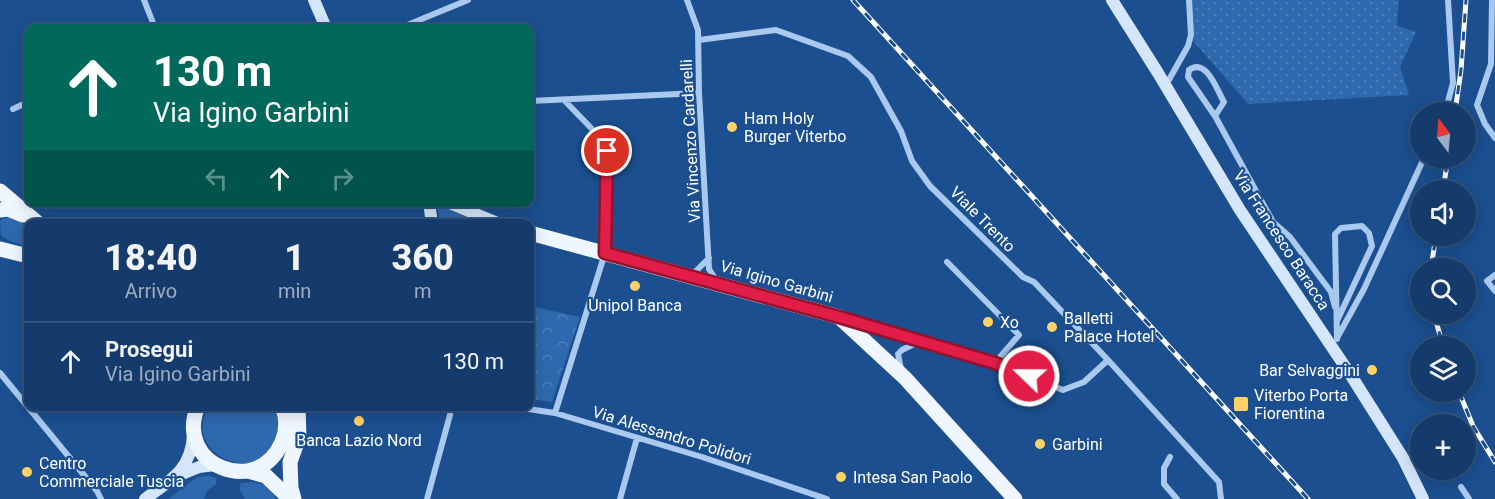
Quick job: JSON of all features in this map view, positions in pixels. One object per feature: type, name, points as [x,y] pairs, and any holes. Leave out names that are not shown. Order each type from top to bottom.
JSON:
[{"type":"main road","points":[[314,0],[324,24]]},
{"type":"main road","name":"Via Francesco Baracca","points":[[1112,0],[1240,210],[1334,343],[1402,458],[1423,499]]},
{"type":"main road","points":[[0,191],[34,219]]},
{"type":"main road","points":[[466,207],[490,219]]},
{"type":"main road","points":[[0,210],[13,210],[32,219]]},
{"type":"main road","name":"Via Igino Garbini","points":[[534,234],[839,317],[904,378],[1007,495]]},
{"type":"main road","points":[[0,249],[24,255]]},
{"type":"main road","points":[[145,499],[173,478],[186,464],[192,449],[196,411]]},
{"type":"main road","points":[[248,471],[265,464],[279,452],[286,435],[284,411]]},
{"type":"main road","points":[[292,499],[290,462],[299,437],[298,411]]},
{"type":"main road","points":[[194,434],[205,457],[215,465],[226,470],[248,471],[266,476],[292,499]]},
{"type":"main road","points":[[173,478],[199,467],[215,465]]},
{"type":"street","points":[[144,0],[153,24]]},
{"type":"street","name":"Via Vincenzo Cardarelli","points":[[687,0],[698,30],[699,40],[699,93],[709,269],[719,284]]},
{"type":"street","points":[[1166,86],[1188,46],[1191,35],[1190,0]]},
{"type":"street","points":[[1448,0],[1453,83],[1448,102]]},
{"type":"street","points":[[1492,0],[1491,64],[1477,105],[1485,124],[1495,138]]},
{"type":"street","points":[[410,24],[466,1]]},
{"type":"street","name":"Viale Trento","points":[[699,40],[776,30],[848,56],[871,77],[901,131],[912,161],[930,186],[1023,277],[1034,282],[1108,360],[1219,482],[1221,499]]},
{"type":"street","points":[[1215,116],[1224,102],[1206,70],[1200,66],[1192,67],[1189,69],[1188,76],[1215,116],[1273,222],[1290,237],[1324,283],[1335,307]]},
{"type":"street","points":[[534,101],[699,93]]},
{"type":"street","points":[[555,413],[605,253],[607,151],[593,130],[564,99]]},
{"type":"street","points":[[13,109],[24,104]]},
{"type":"street","points":[[1334,343],[1364,289],[1419,168]]},
{"type":"street","points":[[1334,343],[1337,321],[1335,234],[1341,228],[1362,226],[1369,233],[1372,246],[1337,321]]},
{"type":"street","points":[[692,276],[709,257]]},
{"type":"street","points":[[946,262],[1019,335],[995,363]]},
{"type":"street","points":[[1495,274],[1487,281],[1495,291]]},
{"type":"street","points":[[839,317],[995,363],[1063,390],[1084,382],[1108,360]]},
{"type":"street","points":[[904,378],[898,354],[908,346],[920,341]]},
{"type":"street","points":[[0,373],[24,402]]},
{"type":"street","name":"Via Alessandro Polidori","points":[[534,410],[555,413],[702,457],[826,499]]},
{"type":"street","points":[[31,411],[97,491],[101,499]]},
{"type":"street","points":[[427,499],[450,411]]},
{"type":"street","points":[[620,499],[638,438]]},
{"type":"street","points":[[1170,456],[1164,468],[1164,484],[1177,499]]},
{"type":"street","points":[[1461,488],[1469,499]]},
{"type":"green space","points":[[1191,0],[1399,0],[1397,26],[1416,32],[1400,67],[1409,95],[1248,104],[1194,42]]},
{"type":"green space","points":[[437,207],[472,219],[439,219]]},
{"type":"green space","points":[[10,217],[24,225],[24,246],[1,235],[0,222]]},
{"type":"green space","points":[[534,307],[580,317],[552,402],[534,400]]},
{"type":"green space","points":[[207,411],[275,411],[278,430],[268,453],[256,461],[242,463],[227,460],[214,452],[205,440],[203,425]]},
{"type":"green space","points":[[197,477],[217,478],[216,484],[207,491],[204,499],[168,499]]},
{"type":"green space","points":[[252,482],[267,487],[276,499],[245,499],[239,488],[241,483]]},
{"type":"railway","points":[[853,0],[1308,499]]},
{"type":"railway","points":[[1456,102],[1466,0]]},
{"type":"railway","points":[[1445,180],[1446,168]]},
{"type":"railway","points":[[1433,258],[1434,246]]},
{"type":"railway","points":[[1437,324],[1440,336]]},
{"type":"railway","points":[[1463,402],[1473,426],[1495,462]]},
{"type":"place","name":"Ham Holy Burger Viterbo","points":[[732,127]]},
{"type":"place","name":"Unipol Banca","points":[[635,286]]},
{"type":"place","name":"Xo","points":[[988,322]]},
{"type":"place","name":"Balletti Palace Hotel","points":[[1052,327]]},
{"type":"place","name":"Bar Selvaggini","points":[[1372,370]]},
{"type":"place","name":"Viterbo Porta Fiorentina","points":[[1241,404]]},
{"type":"place","name":"Banca Lazio Nord","points":[[359,421]]},
{"type":"place","name":"Garbini","points":[[1040,444]]},
{"type":"place","name":"Centro Commerciale Tuscia","points":[[27,472]]},
{"type":"place","name":"Intesa San Paolo","points":[[841,477]]},
{"type":"route","points":[[607,151],[605,253],[839,317],[995,363],[1029,376]]}]
